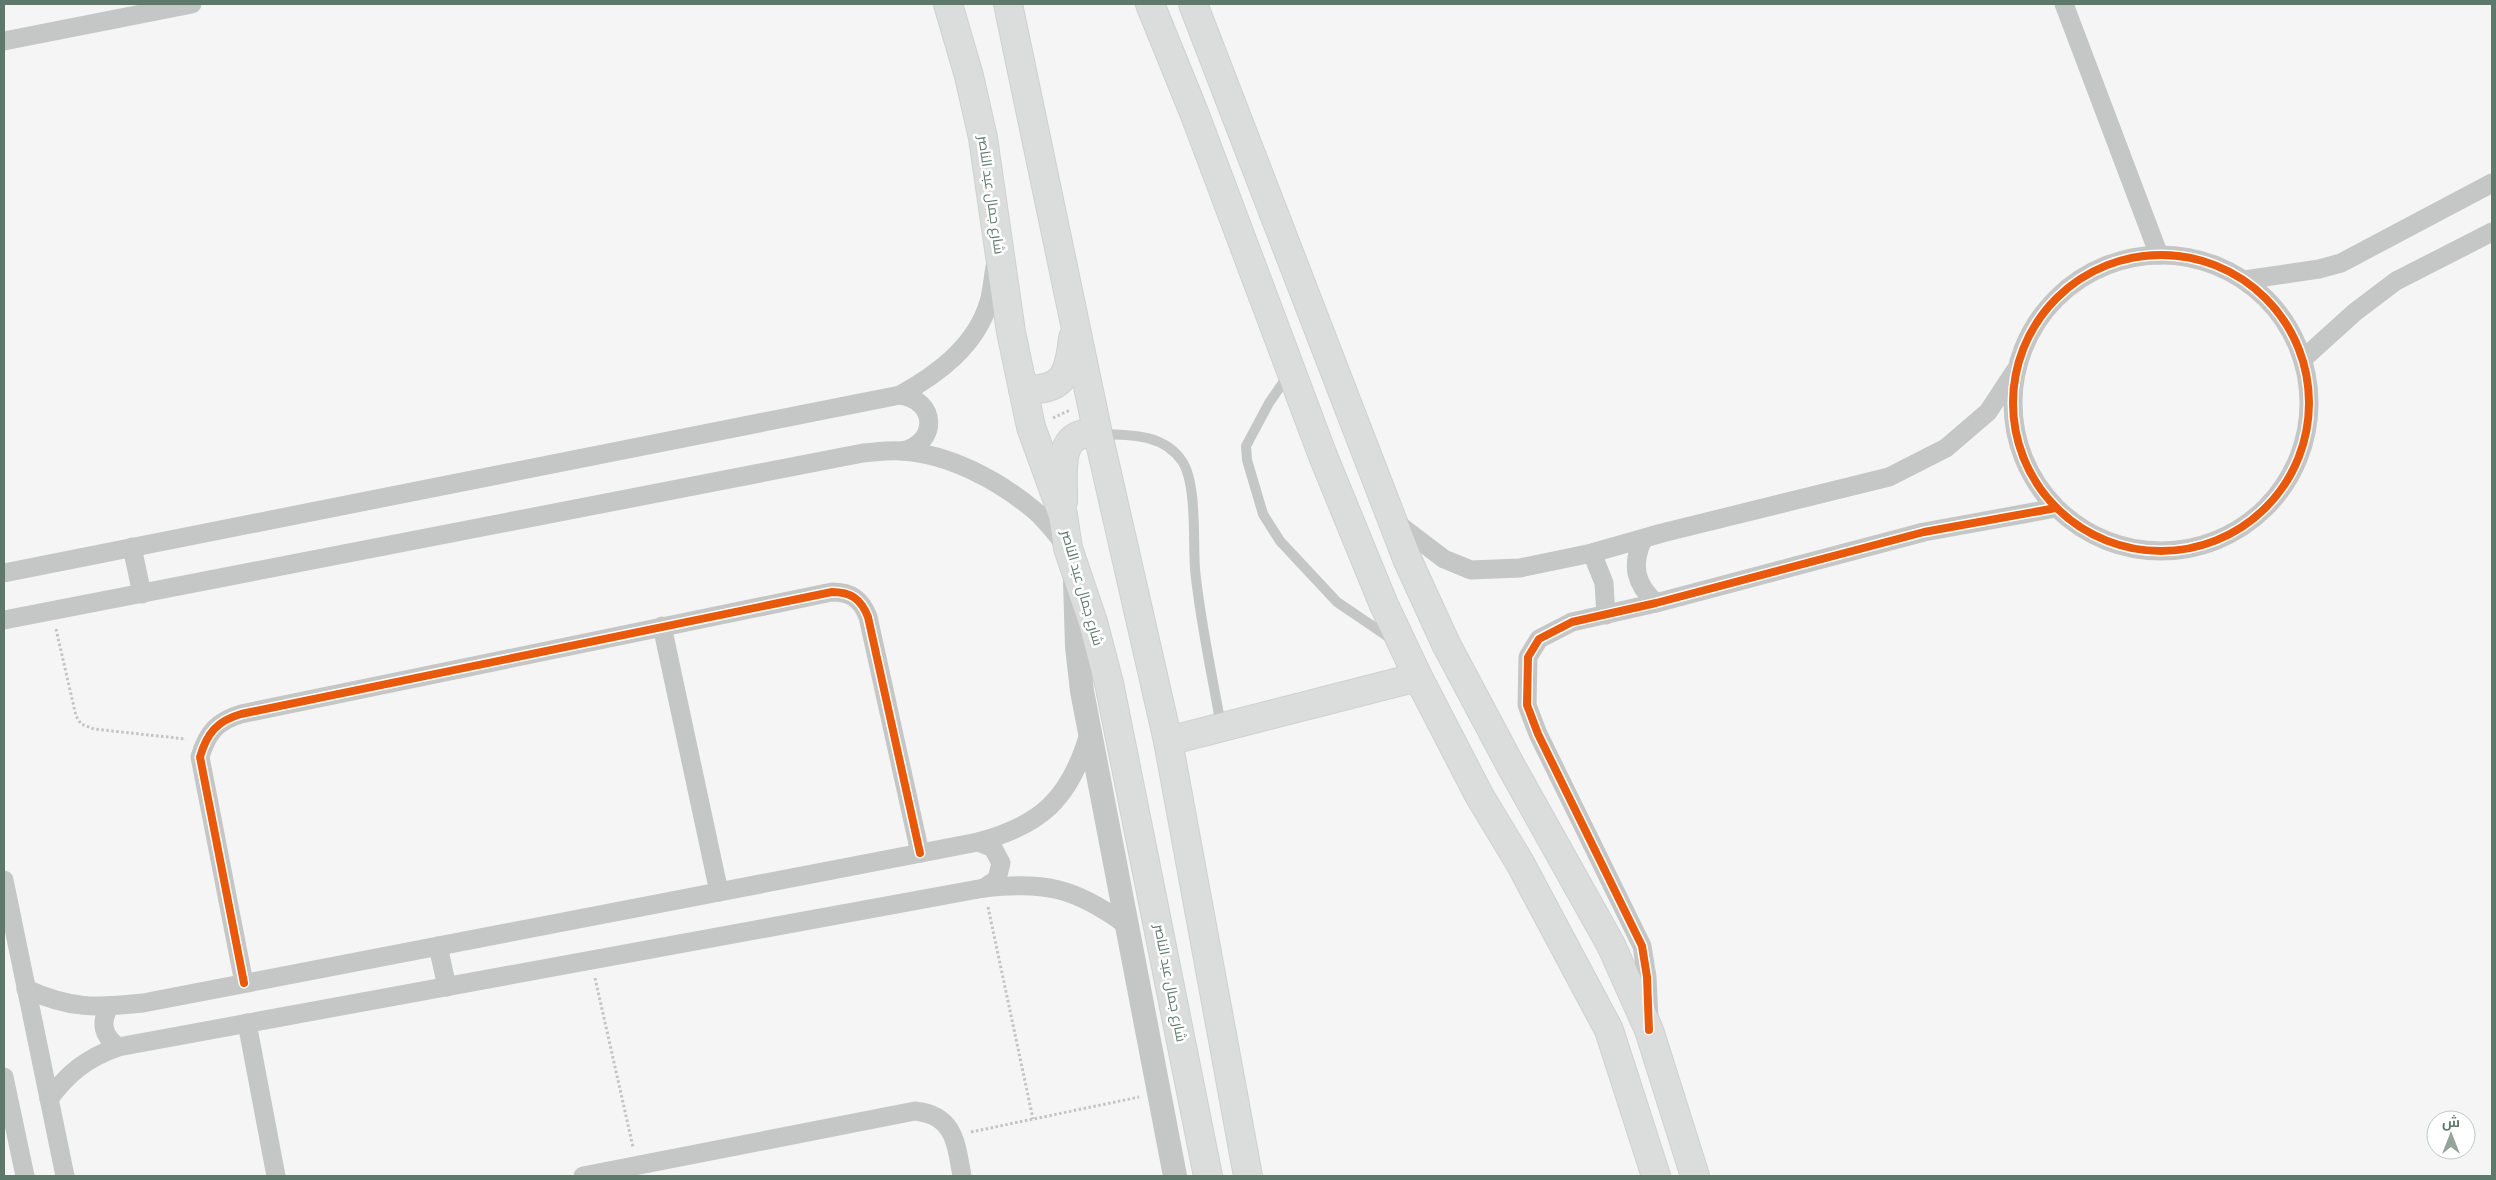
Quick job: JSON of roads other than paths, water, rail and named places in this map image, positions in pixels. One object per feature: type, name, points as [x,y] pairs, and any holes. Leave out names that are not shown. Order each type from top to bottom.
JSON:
[{"type":"main road","name":"شارع جمال عبد الناصر","points":[[948,4],[969,76],[983,138],[1010,332],[1031,427],[1063,515],[1071,555],[1093,622],[1123,745],[1208,1176]]},
{"type":"main road","points":[[1008,4],[1076,320],[1091,402],[1168,741],[1248,1176]]},
{"type":"main road","points":[[1150,4],[1195,115],[1353,532],[1418,677],[1479,795],[1520,863],[1609,1030],[1656,1176]]},
{"type":"main road","points":[[1193,4],[1282,232],[1390,519],[1446,644],[1512,768],[1594,910],[1649,1030],[1695,1176]]},
{"type":"main road","points":[[1023,389],[1047,388],[1059,382],[1067,372],[1076,320]]},
{"type":"main road","points":[[1063,515],[1064,452],[1068,442],[1077,434],[1098,434]]},
{"type":"main road","points":[[1168,741],[1418,677]]},
{"type":"street","points":[[4,41],[192,4]]},
{"type":"street","points":[[2064,4],[2159,255]]},
{"type":"street","points":[[2244,280],[2312,271],[2341,263],[2492,183]]},
{"type":"street","points":[[2303,359],[2336,328],[2396,281],[2492,232]]},
{"type":"street","points":[[4,573],[900,394],[929,379],[954,358],[975,332],[989,302],[999,249]]},
{"type":"street","points":[[1390,519],[1444,560],[1471,570],[1520,568],[1592,553],[1889,477],[1946,448],[1988,412],[2016,370],[2031,331],[2056,298],[2089,273],[2128,258],[2159,255],[2189,257],[2218,266],[2244,280],[2280,314],[2303,359],[2310,402],[2304,445],[2286,484],[2256,517],[2219,540],[2177,551],[2133,549],[2092,534],[2056,508],[2027,468],[2013,420],[2016,370]]},
{"type":"street","points":[[900,394],[918,400],[925,408],[929,427],[920,444],[902,451]]},
{"type":"street","points":[[4,620],[824,459],[863,453],[902,451],[939,459],[975,471],[1008,490],[1036,511],[1071,555],[1077,647],[1089,734],[1175,1176]]},
{"type":"street","points":[[1649,1030],[1647,977],[1642,946],[1538,734],[1527,705],[1528,657],[1539,639],[1572,622],[1656,603],[1924,532],[2056,508]]},
{"type":"street","points":[[1643,539],[1636,560],[1638,581],[1645,593],[1656,603]]},
{"type":"street","points":[[132,548],[142,594]]},
{"type":"street","points":[[1592,553],[1604,583],[1606,615]]},
{"type":"street","points":[[244,983],[200,757],[204,741],[219,723],[241,714],[832,592],[844,592],[856,596],[864,605],[920,853]]},
{"type":"street","points":[[662,626],[719,892]]},
{"type":"street","points":[[26,989],[67,1004],[88,1008],[142,1003],[978,842],[1008,834],[1031,821],[1052,804],[1069,784],[1082,760],[1089,734]]},
{"type":"street","points":[[978,842],[993,848],[1001,863],[997,879],[984,888]]},
{"type":"street","points":[[4,880],[65,1176]]},
{"type":"street","points":[[49,1099],[62,1081],[78,1066],[97,1055],[118,1047],[984,888],[1020,884],[1048,887],[1076,895],[1102,907],[1125,924]]},
{"type":"street","points":[[438,946],[447,987]]},
{"type":"street","points":[[109,1007],[103,1022],[104,1029],[106,1037],[118,1047]]},
{"type":"street","points":[[247,1023],[276,1176]]},
{"type":"street","points":[[4,1077],[26,1176]]},
{"type":"street","points":[[583,1176],[915,1112],[927,1112],[938,1117],[947,1125],[953,1136],[962,1176]]},
{"type":"lane","points":[[1291,371],[1269,403],[1246,446],[1247,460],[1263,514],[1280,541],[1337,602],[1404,648]]},
{"type":"lane","points":[[1098,434],[1144,436],[1166,444],[1182,461],[1191,490],[1196,570],[1221,727]]}]
